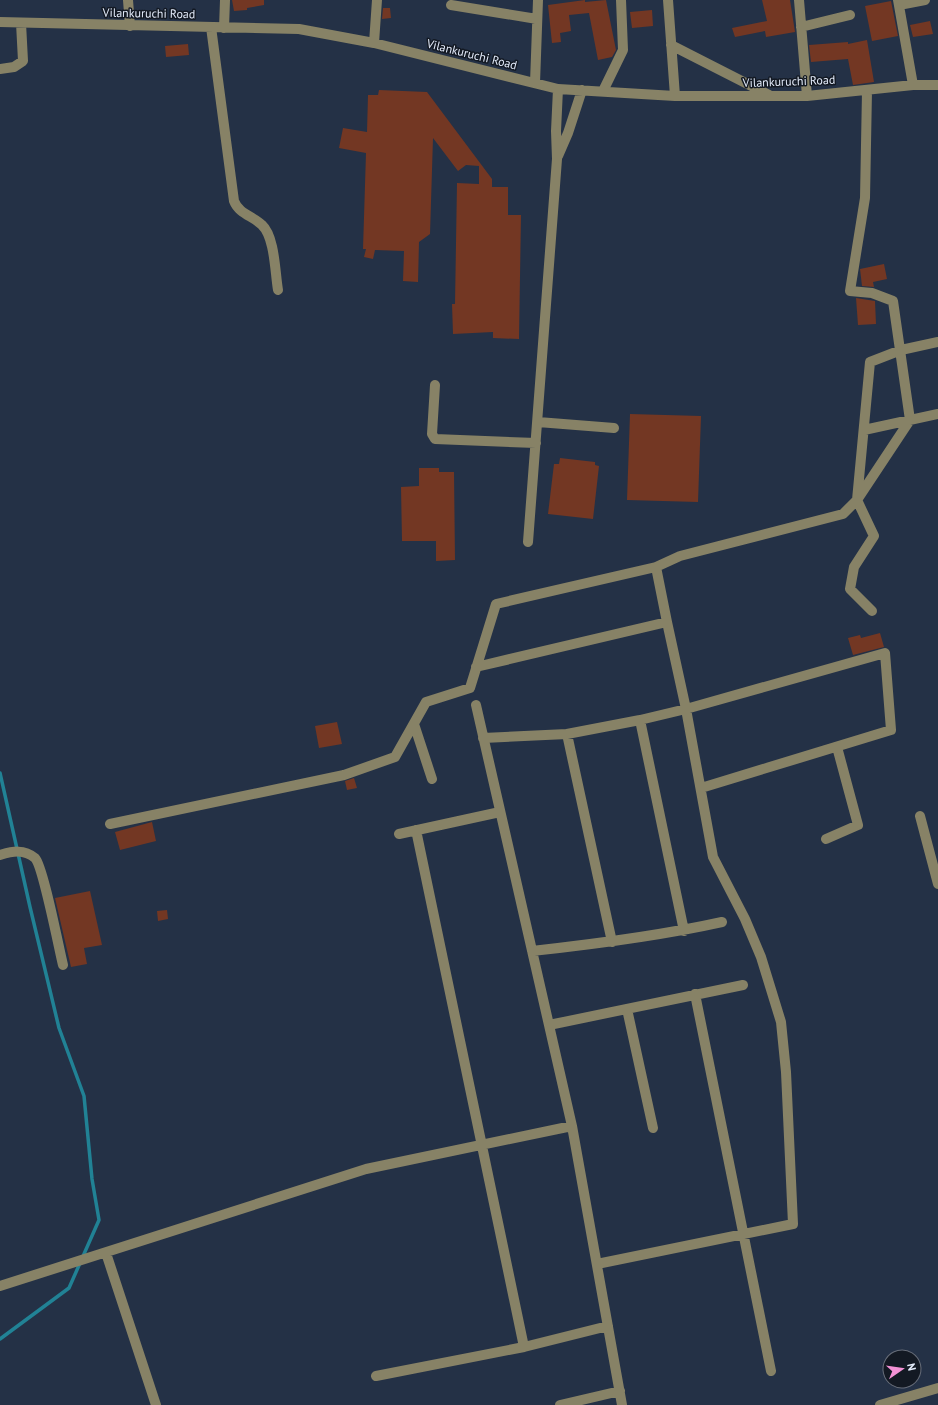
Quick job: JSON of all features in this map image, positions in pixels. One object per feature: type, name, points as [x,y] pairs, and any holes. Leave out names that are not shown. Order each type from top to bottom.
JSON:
[{"type":"street","points":[[128,0],[130,26]]},
{"type":"street","points":[[224,28],[225,0]]},
{"type":"street","points":[[374,43],[377,0]]},
{"type":"street","points":[[535,83],[538,0]]},
{"type":"street","points":[[603,91],[623,50],[621,0]]},
{"type":"street","points":[[668,0],[675,96]]},
{"type":"street","points":[[799,0],[807,96]]},
{"type":"street","points":[[913,85],[899,3],[925,0]]},
{"type":"street","points":[[451,5],[537,19]]},
{"type":"street","points":[[801,27],[850,15]]},
{"type":"street","name":"Vilankuruchi Road","points":[[0,22],[299,29],[374,43],[558,89],[675,96],[807,96],[867,91],[913,85],[938,85]]},
{"type":"street","points":[[0,69],[14,67],[23,61],[20,23]]},
{"type":"street","points":[[211,28],[234,202],[237,208],[262,225],[268,234],[272,248],[278,290]]},
{"type":"street","points":[[671,45],[771,96]]},
{"type":"street","points":[[528,542],[557,159],[556,131],[558,89]]},
{"type":"street","points":[[557,159],[568,133],[582,90]]},
{"type":"street","points":[[110,824],[344,775],[395,757],[426,702],[470,688],[496,604],[656,567],[680,556],[843,514],[857,500],[910,420],[894,301],[872,294],[850,291],[865,198],[867,91]]},
{"type":"street","points":[[872,610],[850,589],[854,567],[874,536],[857,500],[870,362],[901,350],[938,342]]},
{"type":"street","points":[[435,385],[432,434],[435,439],[536,443]]},
{"type":"street","points":[[864,430],[938,414]]},
{"type":"street","points":[[538,422],[614,428]]},
{"type":"street","points":[[597,1264],[793,1224],[786,1072],[781,1022],[761,957],[745,919],[713,857],[686,709],[656,567]]},
{"type":"street","points":[[476,667],[667,622]]},
{"type":"street","points":[[483,738],[567,734],[640,720],[686,709],[885,653],[891,730],[701,788]]},
{"type":"street","points":[[476,705],[572,1126],[622,1405]]},
{"type":"street","points":[[640,720],[684,931]]},
{"type":"street","points":[[414,724],[432,779]]},
{"type":"street","points":[[567,734],[612,942]]},
{"type":"street","points":[[826,839],[858,824],[837,747]]},
{"type":"street","points":[[399,834],[500,812]]},
{"type":"street","points":[[920,816],[938,884]]},
{"type":"street","points":[[416,830],[524,1347]]},
{"type":"street","points":[[0,855],[18,851],[36,859],[43,878],[63,965]]},
{"type":"street","points":[[532,951],[612,942],[684,931],[722,922]]},
{"type":"street","points":[[549,1025],[743,985]]},
{"type":"street","points":[[695,994],[771,1371]]},
{"type":"street","points":[[627,1009],[653,1128]]},
{"type":"street","points":[[0,1286],[366,1170],[572,1126]]},
{"type":"street","points":[[106,1253],[156,1405]]},
{"type":"street","points":[[376,1376],[524,1347],[608,1326]]},
{"type":"street","points":[[880,1405],[938,1388]]},
{"type":"street","points":[[560,1405],[620,1391]]},
{"type":"building","points":[[232,0],[264,0],[264,5],[247,8],[247,10],[234,11]]},
{"type":"building","points":[[585,0],[585,2],[606,0],[616,50],[612,57],[598,60],[589,13],[569,15],[571,31],[560,33],[561,42],[552,43],[548,5]]},
{"type":"building","points":[[762,0],[790,0],[795,32],[766,37],[765,31],[735,37],[732,28],[767,21]]},
{"type":"building","points":[[891,1],[898,36],[872,41],[865,6]]},
{"type":"building","points":[[383,8],[390,8],[391,18],[382,19]]},
{"type":"building","points":[[652,10],[653,26],[632,28],[630,12]]},
{"type":"building","points":[[930,21],[933,34],[913,37],[910,25]]},
{"type":"building","points":[[867,40],[874,82],[853,85],[848,59],[811,62],[809,45],[848,42],[848,44]]},
{"type":"building","points":[[188,44],[189,55],[166,57],[165,46]]},
{"type":"building","points":[[379,90],[427,92],[492,179],[492,187],[508,187],[508,215],[521,215],[519,339],[493,338],[493,332],[453,334],[452,304],[455,304],[457,183],[479,184],[479,166],[466,165],[458,171],[433,138],[430,234],[419,242],[418,282],[403,281],[404,251],[375,250],[373,259],[364,257],[366,249],[363,249],[366,153],[339,148],[343,128],[367,132],[368,95],[378,95]]},
{"type":"building","points":[[884,264],[887,279],[873,282],[874,287],[862,286],[860,269]]},
{"type":"building","points":[[856,298],[875,301],[876,324],[858,325]]},
{"type":"building","points":[[630,414],[701,416],[698,502],[627,500]]},
{"type":"building","points":[[560,458],[595,462],[595,465],[599,466],[593,519],[548,514],[554,464],[559,464]]},
{"type":"building","points":[[419,468],[439,468],[439,472],[454,472],[455,560],[436,561],[436,541],[402,541],[401,487],[419,486]]},
{"type":"building","points":[[880,633],[884,647],[853,655],[848,638],[860,635],[861,638]]},
{"type":"building","points":[[337,722],[342,744],[319,748],[315,726]]},
{"type":"building","points":[[354,778],[357,788],[347,790],[345,781]]},
{"type":"building","points":[[152,822],[156,841],[120,850],[115,832]]},
{"type":"building","points":[[90,891],[102,945],[84,948],[87,964],[71,967],[55,898]]},
{"type":"building","points":[[167,910],[168,919],[158,921],[157,911]]},
{"type":"waterway","points":[[0,773],[59,1028],[84,1096],[92,1179],[99,1220],[69,1288],[0,1339]]}]
